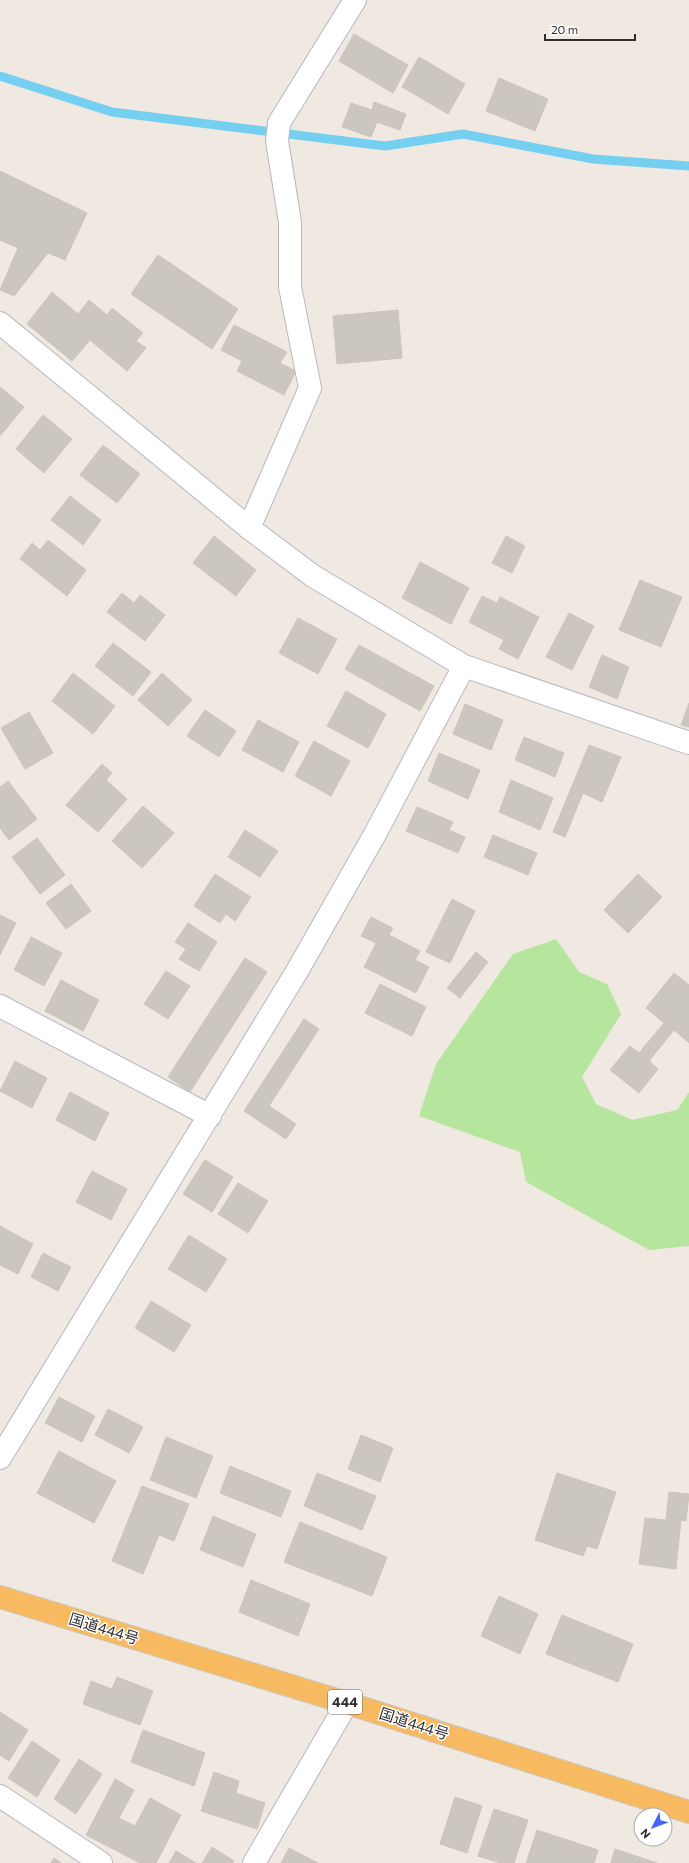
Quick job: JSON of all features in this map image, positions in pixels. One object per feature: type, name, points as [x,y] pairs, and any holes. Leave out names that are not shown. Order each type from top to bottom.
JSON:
[{"type":"highway","name":"国道444号","points":[[0,1597],[347,1703],[689,1812]]},
{"type":"street","points":[[249,528],[310,388],[290,287],[290,222],[278,132],[355,0]]},
{"type":"street","points":[[0,323],[249,528],[313,576],[464,666],[689,743]]},
{"type":"street","points":[[0,1458],[296,973],[374,836],[464,666]]},
{"type":"street","points":[[0,1006],[210,1116]]},
{"type":"street","points":[[254,1863],[347,1703]]},
{"type":"street","points":[[0,1796],[101,1863]]},
{"type":"green space","points":[[556,939],[579,972],[607,984],[621,1014],[582,1077],[596,1104],[632,1120],[677,1110],[689,1092],[689,1246],[649,1250],[526,1182],[520,1152],[419,1116],[436,1064],[513,954]]},
{"type":"building","points":[[354,34],[408,65],[393,93],[339,61]]},
{"type":"building","points":[[419,57],[465,84],[448,114],[402,87]]},
{"type":"building","points":[[499,78],[548,99],[535,131],[486,111]]},
{"type":"building","points":[[374,102],[406,114],[400,130],[377,122],[371,137],[342,127],[351,103],[372,110]]},
{"type":"building","points":[[0,171],[87,213],[65,260],[48,253],[14,296],[0,290],[18,248],[0,240]]},
{"type":"building","points":[[158,255],[238,309],[212,349],[131,294]]},
{"type":"building","points":[[52,292],[78,314],[89,300],[107,315],[112,308],[143,333],[136,341],[146,348],[127,371],[90,340],[72,361],[27,324]]},
{"type":"building","points":[[398,310],[402,358],[337,364],[333,316]]},
{"type":"building","points":[[234,325],[287,352],[280,363],[296,371],[284,395],[237,371],[242,361],[221,350]]},
{"type":"building","points":[[0,387],[24,407],[0,436]]},
{"type":"building","points":[[43,415],[72,439],[44,473],[16,449]]},
{"type":"building","points":[[103,445],[140,474],[117,503],[80,475]]},
{"type":"building","points":[[70,496],[101,520],[83,545],[51,520]]},
{"type":"building","points":[[214,536],[256,570],[236,596],[193,563]]},
{"type":"building","points":[[506,536],[525,546],[512,573],[492,563]]},
{"type":"building","points":[[48,540],[86,570],[67,596],[20,559],[32,543],[40,550]]},
{"type":"building","points":[[420,562],[469,588],[451,624],[402,598]]},
{"type":"building","points":[[640,580],[682,597],[661,647],[619,630]]},
{"type":"building","points":[[122,593],[134,603],[140,595],[165,615],[145,641],[107,612]]},
{"type":"building","points":[[482,596],[497,603],[500,597],[539,617],[518,659],[499,649],[504,640],[469,622]]},
{"type":"building","points":[[569,613],[594,626],[572,670],[546,657]]},
{"type":"building","points":[[298,618],[337,639],[318,674],[279,653]]},
{"type":"building","points":[[113,643],[151,672],[133,696],[95,666]]},
{"type":"building","points":[[359,645],[434,686],[420,711],[345,669]]},
{"type":"building","points":[[602,655],[629,667],[617,699],[589,687]]},
{"type":"building","points":[[73,673],[115,706],[93,734],[52,701]]},
{"type":"building","points":[[162,673],[192,700],[168,726],[138,700]]},
{"type":"building","points":[[346,691],[386,714],[368,748],[327,726]]},
{"type":"building","points":[[689,703],[689,727],[681,725]]},
{"type":"building","points":[[465,704],[503,720],[491,750],[453,734]]},
{"type":"building","points":[[205,710],[236,731],[219,757],[187,736]]},
{"type":"building","points":[[29,712],[53,753],[25,769],[1,728]]},
{"type":"building","points":[[258,720],[299,742],[283,772],[242,750]]},
{"type":"building","points":[[524,737],[564,753],[555,777],[515,760]]},
{"type":"building","points":[[314,741],[350,761],[331,796],[295,776]]},
{"type":"building","points":[[589,745],[621,757],[602,802],[583,793],[565,837],[553,832]]},
{"type":"building","points":[[439,753],[480,770],[468,799],[428,781]]},
{"type":"building","points":[[102,764],[112,773],[106,780],[127,799],[98,832],[66,805]]},
{"type":"building","points":[[511,780],[553,798],[540,830],[499,812]]},
{"type":"building","points":[[8,781],[37,819],[9,840],[0,828],[0,787]]},
{"type":"building","points":[[143,806],[174,833],[142,868],[112,841]]},
{"type":"building","points":[[417,807],[453,822],[449,830],[465,837],[458,853],[406,831]]},
{"type":"building","points":[[245,830],[278,851],[260,877],[228,857]]},
{"type":"building","points":[[493,835],[537,853],[528,875],[484,857]]},
{"type":"building","points":[[37,838],[65,875],[40,894],[12,857]]},
{"type":"building","points":[[215,874],[251,897],[235,921],[226,914],[220,923],[194,906]]},
{"type":"building","points":[[638,874],[662,897],[628,933],[604,910]]},
{"type":"building","points":[[71,884],[91,911],[66,929],[46,903]]},
{"type":"building","points":[[452,899],[475,911],[450,963],[426,952]]},
{"type":"building","points":[[0,915],[16,923],[0,955]]},
{"type":"building","points":[[371,917],[393,928],[389,935],[420,951],[415,960],[429,967],[416,993],[364,967],[376,943],[361,936]]},
{"type":"building","points":[[188,923],[217,942],[199,971],[179,959],[186,949],[175,942]]},
{"type":"building","points":[[31,937],[62,953],[44,986],[14,970]]},
{"type":"building","points":[[476,952],[488,962],[460,998],[447,988]]},
{"type":"building","points":[[245,958],[267,972],[190,1092],[168,1077]]},
{"type":"building","points":[[166,971],[190,986],[168,1019],[144,1004]]},
{"type":"building","points":[[674,973],[689,985],[689,1043],[674,1030],[649,1061],[658,1069],[639,1093],[610,1070],[630,1046],[639,1053],[664,1023],[646,1008]]},
{"type":"building","points":[[61,980],[99,1000],[83,1031],[45,1011]]},
{"type":"building","points":[[380,984],[426,1007],[412,1036],[365,1013]]},
{"type":"building","points":[[304,1019],[319,1029],[269,1106],[296,1124],[286,1139],[244,1111]]},
{"type":"building","points":[[15,1061],[47,1078],[32,1108],[0,1091]]},
{"type":"building","points":[[70,1092],[109,1113],[95,1141],[56,1120]]},
{"type":"building","points":[[205,1160],[233,1177],[212,1212],[183,1194]]},
{"type":"building","points":[[92,1171],[127,1189],[111,1220],[76,1202]]},
{"type":"building","points":[[238,1183],[268,1201],[248,1233],[218,1214]]},
{"type":"building","points":[[0,1226],[33,1244],[18,1274],[0,1265]]},
{"type":"building","points":[[189,1235],[227,1259],[206,1292],[168,1269]]},
{"type":"building","points":[[43,1253],[71,1267],[58,1291],[31,1277]]},
{"type":"building","points":[[151,1301],[191,1325],[174,1352],[135,1328]]},
{"type":"building","points":[[59,1397],[95,1416],[82,1442],[45,1423]]},
{"type":"building","points":[[108,1409],[143,1427],[129,1453],[95,1435]]},
{"type":"building","points":[[361,1435],[393,1448],[380,1482],[348,1469]]},
{"type":"building","points":[[166,1437],[213,1456],[196,1498],[150,1480]]},
{"type":"building","points":[[59,1451],[116,1481],[94,1523],[37,1493]]},
{"type":"building","points":[[230,1466],[291,1491],[281,1517],[220,1493]]},
{"type":"building","points":[[317,1473],[376,1496],[362,1530],[304,1506]]},
{"type":"building","points":[[557,1473],[616,1492],[597,1549],[587,1546],[583,1556],[535,1540]]},
{"type":"building","points":[[142,1486],[189,1504],[174,1541],[159,1535],[143,1574],[112,1561]]},
{"type":"building","points":[[669,1492],[689,1494],[686,1521],[681,1520],[676,1569],[639,1564],[645,1518],[666,1520]]},
{"type":"building","points":[[213,1516],[256,1534],[243,1567],[200,1550]]},
{"type":"building","points":[[300,1522],[387,1557],[372,1596],[284,1562]]},
{"type":"building","points":[[251,1580],[310,1604],[298,1636],[239,1612]]},
{"type":"building","points":[[499,1596],[538,1614],[520,1654],[481,1636]]},
{"type":"building","points":[[562,1615],[633,1644],[618,1682],[546,1654]]},
{"type":"building","points":[[117,1677],[153,1691],[140,1725],[83,1704],[91,1681],[112,1689]]},
{"type":"building","points":[[0,1712],[28,1730],[9,1761],[0,1755]]},
{"type":"building","points":[[143,1730],[205,1753],[194,1786],[131,1762]]},
{"type":"building","points":[[32,1741],[60,1760],[37,1797],[8,1778]]},
{"type":"building","points":[[79,1759],[102,1774],[76,1814],[54,1799]]},
{"type":"building","points":[[214,1772],[239,1781],[236,1793],[265,1803],[257,1829],[201,1811]]},
{"type":"building","points":[[115,1779],[134,1790],[119,1818],[135,1826],[150,1798],[181,1815],[156,1863],[140,1863],[86,1835]]},
{"type":"building","points":[[455,1797],[482,1806],[467,1853],[440,1844]]},
{"type":"building","points":[[494,1809],[528,1820],[514,1863],[500,1863],[478,1856]]},
{"type":"building","points":[[537,1830],[598,1850],[594,1863],[526,1863]]},
{"type":"building","points":[[212,1847],[234,1861],[232,1863],[202,1863]]},
{"type":"building","points":[[289,1848],[318,1863],[281,1863]]},
{"type":"building","points":[[615,1849],[657,1863],[611,1863]]},
{"type":"building","points":[[176,1851],[196,1863],[169,1863]]},
{"type":"building","points":[[54,1858],[61,1863],[51,1863]]},
{"type":"waterway","points":[[0,76],[112,112],[385,146],[463,134],[593,159],[689,166]]}]
